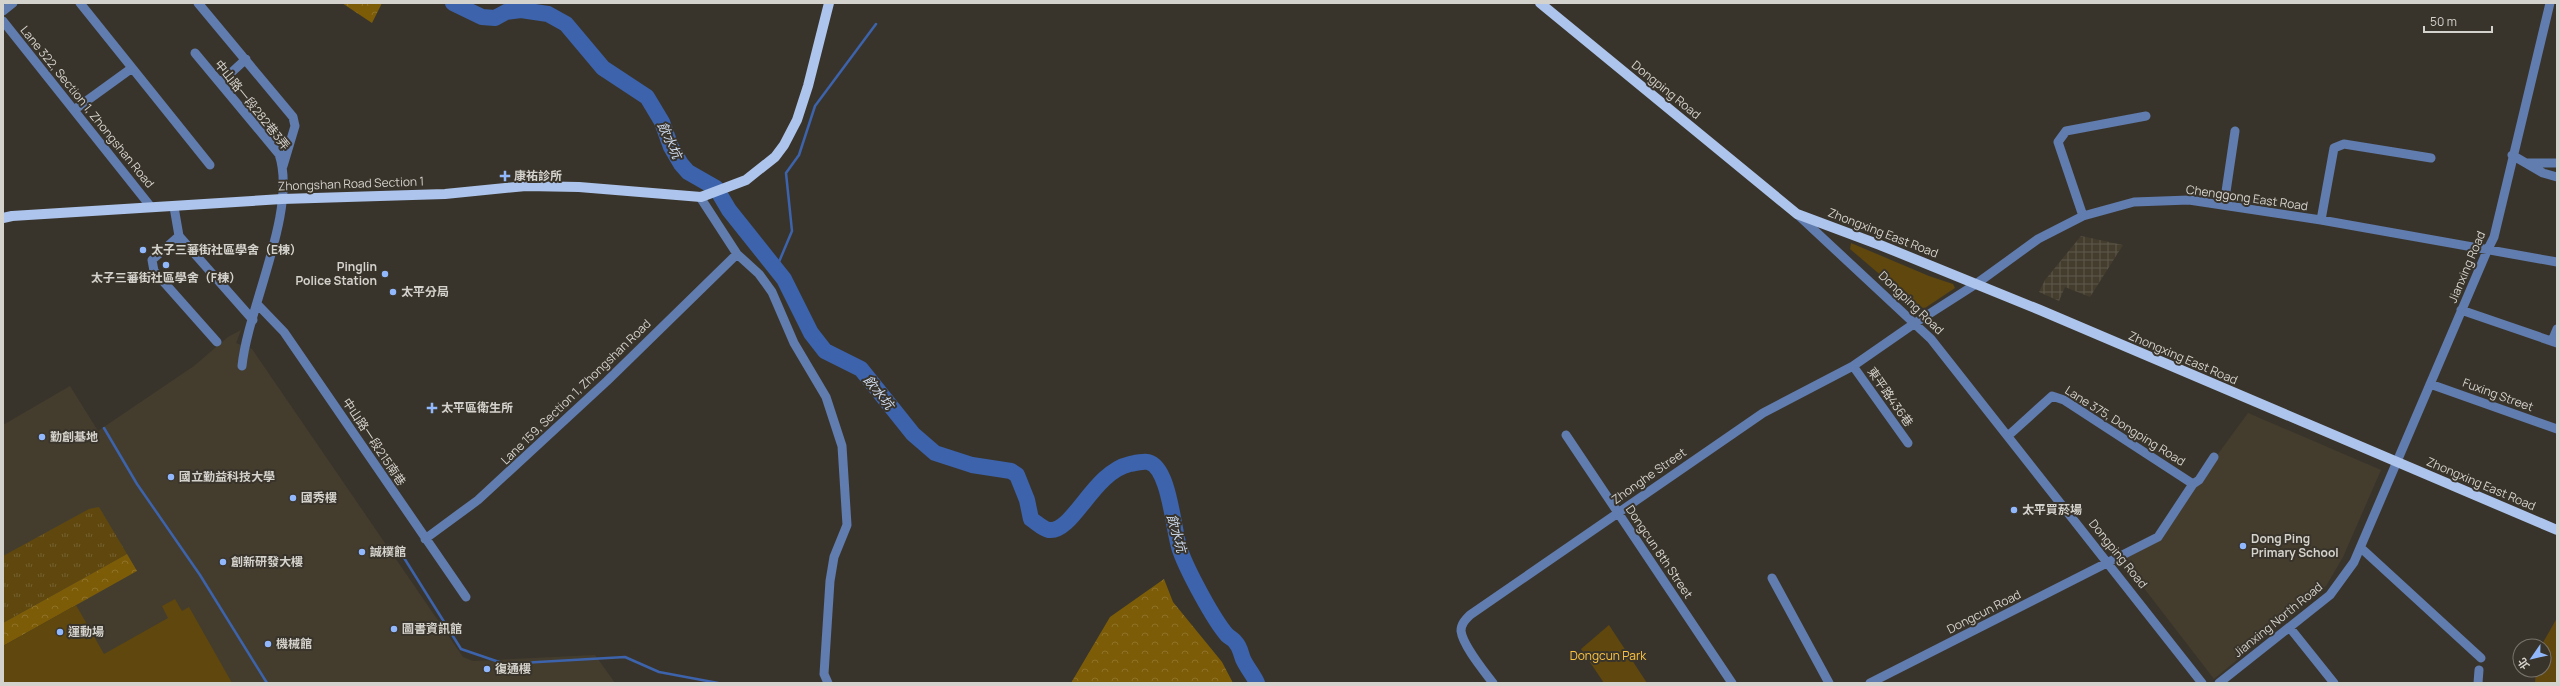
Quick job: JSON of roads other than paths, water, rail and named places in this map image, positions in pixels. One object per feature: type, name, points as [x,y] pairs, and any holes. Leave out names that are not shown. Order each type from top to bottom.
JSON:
[{"type":"main road","points":[[700,197],[746,180],[775,157],[793,130],[808,86],[829,3]]},
{"type":"main road","name":"Dongping Road","points":[[1540,3],[1797,214]]},
{"type":"main road","name":"Zhongshan Road Section 1","points":[[3,218],[12,216],[282,199],[445,194],[526,186],[586,187],[700,197]]},
{"type":"main road","name":"Zhongxing East Road","points":[[1797,214],[1976,284],[2557,530]]},
{"type":"street","points":[[3,11],[13,3]]},
{"type":"street","points":[[80,3],[210,165]]},
{"type":"street","points":[[198,3],[292,116],[295,126],[283,166]]},
{"type":"street","name":"Jianxing Road","points":[[2396,462],[2494,237],[2512,155],[2550,3]]},
{"type":"street","name":"Lane 322, Section 1, Zhongshan Road","points":[[3,21],[151,207]]},
{"type":"street","name":"中山路一段282巷3弄","points":[[196,53],[279,154],[283,166],[282,199],[277,227],[258,305],[244,346],[242,366]]},
{"type":"street","points":[[220,83],[246,59]]},
{"type":"street","points":[[74,110],[132,68]]},
{"type":"street","points":[[2083,216],[2058,142],[2066,131],[2146,116]]},
{"type":"street","points":[[2224,204],[2235,131]]},
{"type":"street","points":[[2321,220],[2334,148],[2344,144],[2431,158]]},
{"type":"street","points":[[2512,155],[2525,163],[2555,177]]},
{"type":"street","points":[[2525,163],[2557,163]]},
{"type":"street","points":[[700,197],[737,254],[759,274],[772,292],[794,343],[826,397],[842,446],[847,525],[834,557],[830,581],[824,674],[828,683]]},
{"type":"street","name":"Chenggong East Road","points":[[1915,323],[1976,284],[2038,239],[2083,216],[2143,201],[2189,200],[2224,204],[2557,262]]},
{"type":"street","points":[[174,207],[179,236],[253,320]]},
{"type":"street","name":"Dongping Road","points":[[1797,214],[1931,339],[2009,435],[2202,683]]},
{"type":"street","points":[[179,236],[152,260],[154,271],[217,342]]},
{"type":"street","name":"Lane 159, Section 1, Zhongshan Road","points":[[425,539],[478,500],[607,381],[737,254]]},
{"type":"street","name":"中山路一段215南巷","points":[[258,305],[284,332],[466,597]]},
{"type":"street","points":[[2461,310],[2554,342],[2557,329]]},
{"type":"street","name":"Zhonghe Street","points":[[1493,683],[1464,640],[1461,631],[1463,622],[1770,408],[1853,366],[1915,323]]},
{"type":"street","name":"東平路436巷","points":[[1853,366],[1908,443]]},
{"type":"street","name":"Fuxing Street","points":[[2430,384],[2557,429]]},
{"type":"street","name":"Lane 375, Dongping Road","points":[[2009,435],[2052,396],[2064,400],[2193,484]]},
{"type":"street","name":"Dongcun 8th Street","points":[[1566,435],[1732,683]]},
{"type":"street","points":[[2109,563],[2158,537],[2193,484],[2199,480],[2214,457]]},
{"type":"street","name":"Jianxing North Road","points":[[2219,683],[2330,595],[2362,548],[2396,462]]},
{"type":"street","points":[[2362,548],[2481,658]]},
{"type":"street","name":"Dongcun Road","points":[[1870,683],[2109,563]]},
{"type":"street","points":[[1772,578],[1830,683]]},
{"type":"street","points":[[2290,628],[2334,683]]},
{"type":"street","points":[[2478,683],[2479,670]]},
{"type":"waterway","name":"飲水坑","points":[[453,3],[482,17],[495,18],[506,12],[521,10],[548,14],[566,24],[603,68],[647,97],[662,122],[671,147],[681,164],[688,172],[716,188],[729,210],[784,279],[811,333],[825,351],[861,369],[913,434],[935,453],[972,465],[1011,471],[1017,475],[1027,500],[1031,519],[1042,527],[1049,530],[1058,528],[1067,522],[1094,489],[1117,469],[1130,464],[1144,462],[1148,462],[1155,466],[1166,487],[1180,550],[1188,569],[1221,628],[1234,640],[1238,646],[1243,659],[1257,683]]},
{"type":"waterway","points":[[776,269],[792,231],[786,173],[799,155],[815,106],[876,24]]},
{"type":"waterway","points":[[104,428],[137,484],[200,575],[267,683]]},
{"type":"waterway","points":[[388,545],[401,553],[461,649],[505,664],[625,657],[659,672],[718,683]]},
{"type":"place","name":"康祐診所","points":[[505,176]]},
{"type":"place","name":"太子三蕃街社區學舍（E棟）","points":[[143,250]]},
{"type":"place","name":"太子三蕃街社區學舍（F棟）","points":[[166,265]]},
{"type":"place","name":"Pinglin Police Station","points":[[385,274]]},
{"type":"place","name":"太平分局","points":[[393,292]]},
{"type":"place","name":"太平區衛生所","points":[[432,408]]},
{"type":"place","name":"勤創基地","points":[[42,437]]},
{"type":"place","name":"國立勤益科技大學","points":[[171,477]]},
{"type":"place","name":"國秀樓","points":[[293,498]]},
{"type":"place","name":"太平買菸場","points":[[2014,510]]},
{"type":"place","name":"Dong Ping Primary School","points":[[2243,546]]},
{"type":"place","name":"誠樸館","points":[[362,552]]},
{"type":"place","name":"創新研發大樓","points":[[223,562]]},
{"type":"place","name":"圖書資訊館","points":[[394,629]]},
{"type":"place","name":"運動場","points":[[60,632]]},
{"type":"place","name":"機械館","points":[[268,644]]},
{"type":"place","name":"復通樓","points":[[487,669]]},
{"type":"park label","name":"Dongcun Park","points":[[1608,656]]}]
